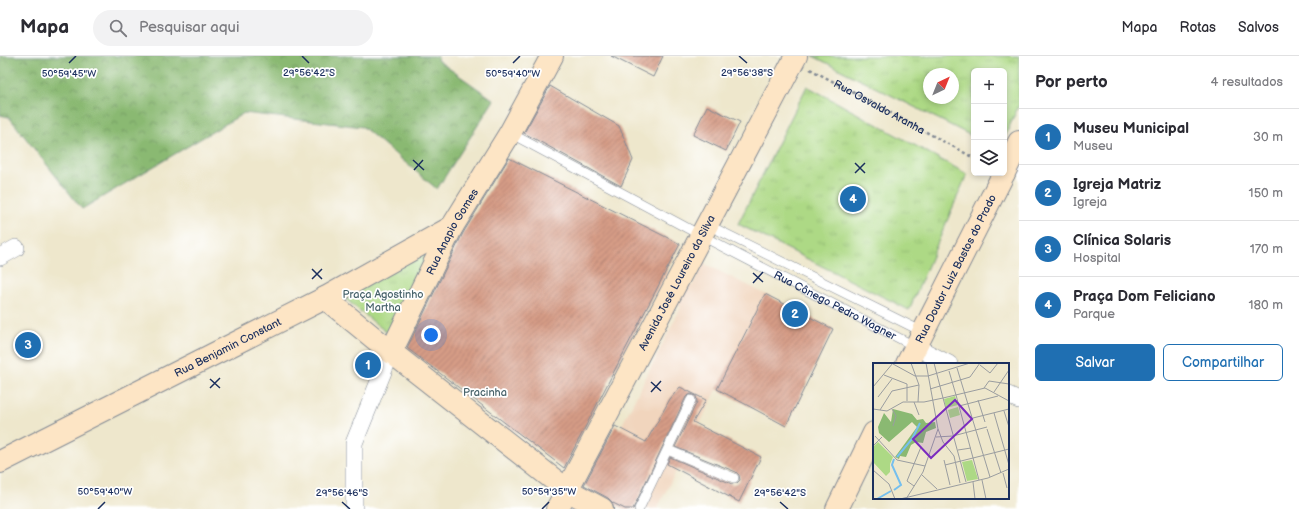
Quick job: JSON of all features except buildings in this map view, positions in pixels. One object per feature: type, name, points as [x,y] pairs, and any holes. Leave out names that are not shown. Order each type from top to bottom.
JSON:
[{"type":"street","name":"Rua Anapio Gomes","points":[[354,509],[354,443],[391,352],[452,227],[510,133],[552,56]]},
{"type":"street","name":"Avenida José Loureiro da Silva","points":[[557,509],[705,230],[791,58]]},
{"type":"street","name":"Rua Doutor Luiz Bastos do Prado","points":[[1007,167],[1019,142]]},
{"type":"street","points":[[1007,175],[1019,181]]},
{"type":"street","name":"Rua Doutor Luiz Bastos do Prado","points":[[915,348],[1002,176]]},
{"type":"street","name":"Rua Benjamin Constant","points":[[0,462],[325,298],[452,227]]},
{"type":"street","points":[[0,256],[16,248]]},
{"type":"street","points":[[325,298],[391,352],[567,490],[602,509]]},
{"type":"street","name":"Rua Cônego Pedro Wagner","points":[[915,348],[947,363]]},
{"type":"street","points":[[1009,395],[1019,400]]},
{"type":"street","points":[[837,509],[873,435]]},
{"type":"lane","name":"Rua Cônego Pedro Wagner","points":[[510,133],[705,230],[915,348]]},
{"type":"lane","name":"Rua Cônego Pedro Wagner","points":[[705,230],[915,348]]},
{"type":"lane","points":[[639,509],[691,400]]},
{"type":"lane","points":[[668,450],[734,478]]},
{"type":"path","name":"Rua Osvaldo Aranha","points":[[791,58],[971,156]]},
{"type":"shaded area","points":[[703,263],[765,294],[657,509],[624,509],[589,491],[681,307],[655,292],[666,271],[692,286]]},
{"type":"green space","points":[[0,56],[438,56],[437,60],[494,100],[437,189],[363,127],[244,113],[82,209],[9,117],[0,115]]},
{"type":"green space","points":[[813,56],[1019,56],[1019,105],[1007,131],[1007,68],[971,68],[971,135]]},
{"type":"green space","points":[[807,86],[967,174],[909,310],[738,224]]},
{"type":"green space","name":"Praça Agostinho Martha","points":[[436,244],[391,336],[342,296]]},
{"type":"place","name":"Praça Dom Feliciano","points":[[853,199]]},
{"type":"place","name":"Igreja Matriz","points":[[795,314]]},
{"type":"place","name":"Clínica Solaris","points":[[28,345]]},
{"type":"place","name":"Museu Municipal","points":[[368,365]]},
{"type":"park label","name":"Pracinha","points":[[485,392]]}]
